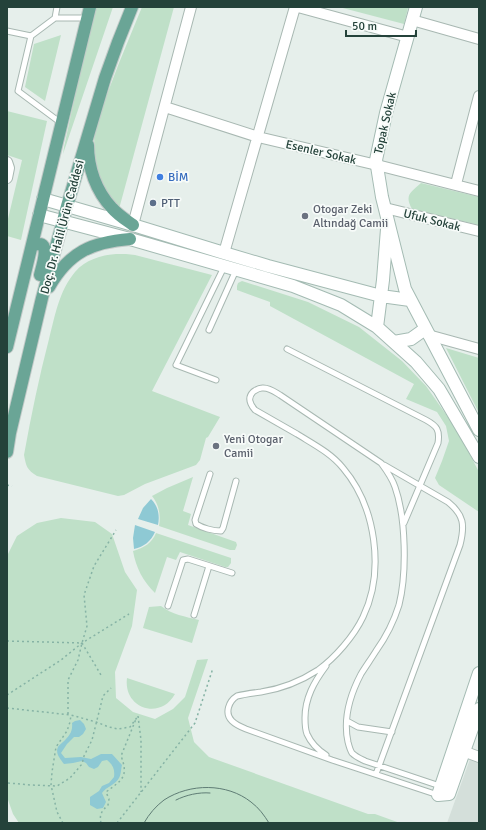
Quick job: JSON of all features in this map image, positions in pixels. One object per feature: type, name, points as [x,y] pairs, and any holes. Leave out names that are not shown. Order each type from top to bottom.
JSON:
[{"type":"main road","name":"Doç. Dr. Halil Ürün Caddesi","points":[[7,452],[42,298],[67,206],[105,78],[132,7]]},
{"type":"main road","name":"Doç. Dr. Halil Ürün Caddesi","points":[[7,347],[89,12]]},
{"type":"main road","points":[[88,135],[88,156],[96,183],[111,208],[134,225]]},
{"type":"main road","points":[[42,298],[58,272],[67,262],[78,254],[90,247],[130,239]]},
{"type":"main road","points":[[32,246],[40,244],[45,249],[39,284],[42,298]]},
{"type":"street","points":[[134,225],[191,7]]},
{"type":"street","points":[[224,253],[295,7]]},
{"type":"street","points":[[298,7],[408,37]]},
{"type":"street","name":"Topak Sokak","points":[[416,7],[386,113],[376,160],[382,197],[405,290],[479,430]]},
{"type":"street","points":[[412,20],[479,39]]},
{"type":"street","points":[[456,184],[479,96]]},
{"type":"street","name":"Esenler Sokak","points":[[165,107],[258,137],[456,184],[479,191]]},
{"type":"street","points":[[7,162],[9,168],[7,178]]},
{"type":"street","points":[[43,199],[224,253],[381,296],[410,300]]},
{"type":"street","points":[[378,327],[383,280],[386,213]]},
{"type":"street","name":"Ufuk Sokak","points":[[386,213],[479,231]]},
{"type":"street","points":[[39,215],[130,239],[293,286],[341,305],[378,327],[416,362],[439,388],[479,457]]},
{"type":"street","points":[[394,342],[411,339],[427,332],[479,349]]},
{"type":"street","points":[[479,673],[439,790],[449,794],[479,709]]},
{"type":"street","points":[[464,751],[479,757]]},
{"type":"lane","points":[[55,18],[57,7]]},
{"type":"lane","points":[[62,123],[18,91],[31,36],[55,18],[89,12]]},
{"type":"lane","points":[[7,31],[31,36]]},
{"type":"lane","points":[[208,330],[231,268]]},
{"type":"lane","points":[[216,380],[176,365],[231,268]]},
{"type":"lane","points":[[287,349],[433,424],[438,429],[438,443],[403,524]]},
{"type":"lane","points":[[332,760],[321,752],[307,733],[305,724],[306,702],[310,690],[316,680],[363,617],[371,595],[374,572],[374,538],[368,513],[351,478],[334,458],[315,444],[255,410],[249,399],[255,390],[260,388],[272,390],[381,463],[448,502],[456,508],[461,516],[463,535],[460,545],[376,774]]},
{"type":"lane","points":[[381,463],[389,474],[399,499],[403,524],[404,565],[402,593],[393,621],[378,650],[362,674],[355,688],[347,713],[347,738],[349,748],[358,758],[439,790]]},
{"type":"lane","points":[[210,474],[196,524],[217,531],[221,531],[223,528],[236,481]]},
{"type":"lane","points":[[168,606],[183,560],[188,559],[232,573]]},
{"type":"lane","points":[[194,614],[209,566]]},
{"type":"lane","points":[[334,656],[318,669],[298,681],[272,690],[233,698],[228,708],[229,718],[240,727],[332,760],[376,774],[439,790]]},
{"type":"lane","points":[[347,721],[358,727],[392,732]]},
{"type":"path","points":[[7,485],[12,486]]},
{"type":"path","points":[[68,714],[68,680],[78,660],[87,626],[84,595],[94,566],[116,530]]},
{"type":"path","points":[[7,695],[61,660],[82,643],[129,614]]},
{"type":"path","points":[[7,641],[82,643]]},
{"type":"path","points":[[82,643],[101,675]]},
{"type":"path","points":[[117,823],[195,723],[213,668]]},
{"type":"path","points":[[8,782],[57,786],[70,778],[82,764],[84,756],[92,740],[103,696],[111,688]]},
{"type":"path","points":[[7,708],[68,714],[118,729],[130,727],[138,716]]},
{"type":"path","points":[[63,823],[57,812],[51,785],[56,747],[68,731],[70,715]]},
{"type":"path","points":[[138,716],[141,740],[141,792]]},
{"type":"path","points":[[101,823],[100,818],[102,811],[108,805],[109,800],[106,792],[120,781],[124,773],[124,764],[121,756],[138,716]]},
{"type":"shaded area","points":[[470,759],[479,762],[479,823],[447,823]]},
{"type":"green space","points":[[94,7],[113,7],[63,154],[64,147]]},
{"type":"green space","points":[[142,7],[174,7],[119,209],[102,188],[95,163],[94,136],[101,110]]},
{"type":"green space","points":[[339,7],[402,7],[408,8],[404,24]]},
{"type":"green space","points":[[61,35],[45,101],[25,87],[34,44]]},
{"type":"green space","points":[[7,111],[47,121],[21,240],[7,236],[7,223],[22,160],[7,155]]},
{"type":"green space","points":[[421,183],[479,197],[479,225],[412,209],[409,200],[410,194]]},
{"type":"green space","points":[[116,254],[135,255],[212,275],[152,391],[220,417],[206,438],[200,460],[196,465],[145,484],[124,495],[118,496],[37,476],[31,472],[25,462],[24,455],[45,353],[61,295],[75,272],[88,261],[99,257]]},
{"type":"green space","points":[[242,281],[308,302],[359,327],[402,361],[426,386],[457,430],[479,472],[479,512],[439,485],[435,478],[449,441],[446,426],[437,412],[406,399],[414,384],[270,306],[270,302],[237,290],[238,283]]},
{"type":"green space","points":[[446,348],[479,358],[479,413]]},
{"type":"green space","points":[[193,477],[183,511],[191,514],[188,525],[236,542],[237,545],[235,550],[230,550],[159,526],[159,510],[152,496]]},
{"type":"green space","points":[[61,518],[95,522],[112,534],[125,572],[137,590],[132,626],[115,672],[116,698],[133,712],[155,719],[173,709],[185,697],[197,660],[208,659],[188,718],[194,742],[209,757],[368,814],[375,814],[400,823],[19,823],[13,814],[7,797],[7,556],[17,536],[37,523]]},
{"type":"green space","points":[[156,533],[231,558],[231,563],[228,567],[225,567],[180,552],[176,560],[167,557],[155,593],[141,574],[133,551],[147,545]]},
{"type":"green space","points":[[161,606],[174,613],[199,620],[192,643],[143,628],[149,607]]},
{"type":"green space","points":[[127,678],[175,694],[161,707],[152,709],[144,707],[136,703],[131,697],[127,688]]},
{"type":"water","points":[[151,499],[158,511],[158,525],[138,519],[143,508]]},
{"type":"water","points":[[135,525],[155,532],[147,543],[134,549],[133,538]]},
{"type":"water","points":[[80,720],[86,729],[83,734],[79,737],[74,737],[67,744],[61,753],[65,758],[81,757],[91,759],[101,754],[112,754],[122,765],[119,778],[102,793],[106,802],[103,808],[97,809],[90,805],[90,797],[99,791],[102,786],[109,783],[114,777],[114,769],[111,764],[107,760],[102,761],[98,767],[94,769],[82,761],[64,764],[58,754],[58,746],[70,734],[72,723]]},
{"type":"tram line","points":[[144,823],[153,810],[164,800],[174,794],[197,788],[231,791],[251,802],[263,814],[269,823]]},
{"type":"tram line","points":[[176,800],[193,794],[210,793]]},
{"type":"place","name":"BİM","points":[[160,177]]},
{"type":"place","name":"PTT","points":[[153,203]]},
{"type":"place","name":"Otogar Zeki Altındağ Camii","points":[[305,216]]},
{"type":"place","name":"Yeni Otogar Camii","points":[[216,446]]}]
